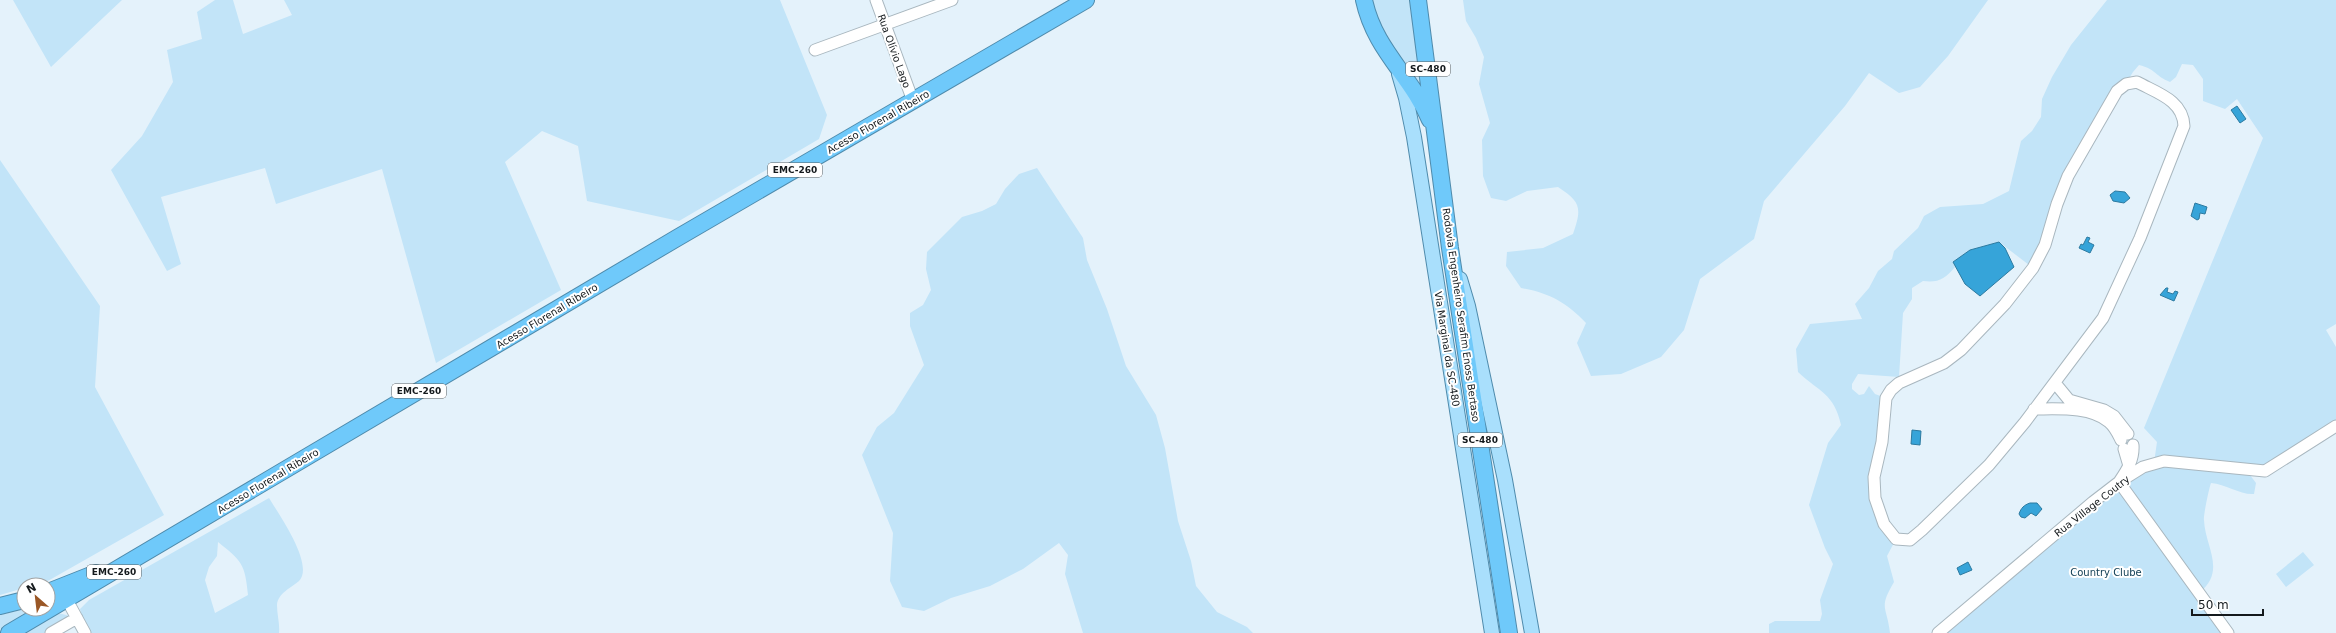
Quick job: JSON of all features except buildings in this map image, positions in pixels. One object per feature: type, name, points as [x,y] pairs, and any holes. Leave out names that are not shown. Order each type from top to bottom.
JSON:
[{"type":"highway","name":"Acesso Florenal Ribeiro","points":[[8,633],[67,600],[677,238],[1086,0]]},
{"type":"highway","name":"Rodovia Engenheiro Serafim Enoss Bertaso","points":[[1364,0],[1374,32],[1395,66],[1424,106],[1437,138]]},
{"type":"highway","name":"Rodovia Engenheiro Serafim Enoss Bertaso","points":[[1418,0],[1450,248],[1509,633]]},
{"type":"highway","points":[[56,589],[160,545]]},
{"type":"highway","points":[[0,606],[16,602]]},
{"type":"main road","name":"Via Marginal da SC-480","points":[[1395,66],[1402,83],[1414,137],[1492,633]]},
{"type":"main road","points":[[1450,248],[1468,306],[1505,480],[1532,633]]},
{"type":"street","name":"Rua Olívio Lago","points":[[876,0],[913,102]]},
{"type":"street","points":[[814,50],[952,0]]},
{"type":"street","points":[[2137,82],[2173,101],[2184,117],[2184,126],[2140,238],[2103,318],[2054,383],[1989,465],[1922,530],[1910,540],[1901,541],[1889,533],[1875,498],[1874,477],[1882,442],[1886,398],[1891,390],[1899,383],[1944,363],[1961,350],[2005,304],[2033,268],[2045,245],[2057,204],[2068,176],[2117,91],[2126,84],[2137,82]]},
{"type":"street","points":[[2054,383],[2069,400],[2104,410],[2114,416],[2133,454],[2129,467],[2119,482],[2228,633]]},
{"type":"street","points":[[2034,409],[2062,409],[2101,417],[2110,422],[2126,442]]},
{"type":"street","name":"Rua Village Coutry","points":[[1938,633],[2119,482],[2143,467],[2164,461],[2265,471],[2277,465],[2336,426]]},
{"type":"street","points":[[67,600],[85,633]]},
{"type":"street","points":[[51,633],[77,618]]},
{"type":"green space","points":[[13,0],[122,0],[51,67]]},
{"type":"green space","points":[[215,0],[233,0],[243,34],[292,15],[284,0],[780,0],[827,115],[819,139],[679,221],[587,201],[578,146],[542,131],[505,162],[561,290],[436,363],[382,169],[276,204],[265,168],[161,197],[181,264],[167,271],[111,170],[142,136],[173,82],[167,50],[202,39],[197,12]]},
{"type":"green space","points":[[1368,0],[1409,0],[1423,91],[1387,46]]},
{"type":"green space","points":[[1463,0],[1988,0],[1948,56],[1920,87],[1899,93],[1869,73],[1845,106],[1764,201],[1754,239],[1700,279],[1684,330],[1661,357],[1621,374],[1591,376],[1577,343],[1586,323],[1564,304],[1549,296],[1521,288],[1506,266],[1507,252],[1543,248],[1573,234],[1578,218],[1578,206],[1566,192],[1558,187],[1527,191],[1506,201],[1491,198],[1483,176],[1482,140],[1490,123],[1479,84],[1484,57],[1476,38],[1466,21]]},
{"type":"green space","name":"Country Clube","points":[[2107,0],[2336,0],[2336,324],[2326,330],[2336,347],[2336,426],[2277,465],[2247,471],[2256,483],[2254,494],[2243,493],[2222,485],[2211,483],[2204,518],[2213,567],[2212,576],[2207,585],[2199,593],[2228,633],[1938,633],[2093,502],[2154,463],[2157,442],[2144,428],[2263,138],[2237,99],[2225,109],[2203,101],[2203,79],[2193,65],[2182,64],[2176,77],[2170,82],[2149,68],[2139,65],[2133,72],[2068,176],[2033,268],[1999,242],[1970,250],[1953,262],[1955,267],[1948,275],[1937,281],[1923,281],[1912,288],[1912,299],[1903,313],[1899,377],[1858,374],[1852,384],[1852,389],[1859,395],[1864,394],[1869,386],[1875,394],[1886,398],[1875,498],[1896,539],[1887,556],[1894,582],[1885,603],[1890,633],[1769,633],[1769,624],[1775,621],[1820,621],[1822,614],[1820,600],[1833,564],[1825,548],[1809,505],[1828,443],[1841,425],[1838,414],[1830,399],[1798,372],[1796,349],[1810,324],[1862,319],[1855,304],[1869,288],[1878,271],[1892,259],[1894,251],[1918,228],[1924,216],[1940,207],[1983,204],[2009,191],[2021,141],[2032,131],[2041,117],[2042,99],[2052,77],[2071,45]]},
{"type":"green space","points":[[0,160],[100,306],[95,387],[164,515],[55,577],[16,577],[16,590],[0,595]]},
{"type":"green space","points":[[1037,168],[1083,238],[1087,260],[1107,309],[1126,366],[1156,415],[1165,448],[1178,521],[1191,561],[1196,586],[1217,612],[1247,627],[1253,633],[1083,633],[1065,574],[1068,555],[1059,543],[1023,569],[990,586],[951,598],[924,611],[902,607],[890,581],[893,533],[862,455],[877,427],[894,413],[924,365],[910,326],[910,313],[923,305],[931,290],[926,269],[927,252],[962,217],[982,211],[996,204],[1005,189],[1019,174]]},
{"type":"green space","points":[[269,498],[287,527],[299,552],[302,563],[303,573],[299,581],[285,591],[278,601],[279,633],[91,633],[82,617],[80,609],[89,600]],"holes":[[[218,542],[241,564],[244,570],[248,595],[215,613],[205,580],[209,567],[217,556]]]},
{"type":"green space","points":[[2303,552],[2314,565],[2286,587],[2276,574]]},
{"type":"green space","points":[[16,611],[16,617],[20,617],[0,629],[0,615]]},
{"type":"green space","points":[[58,613],[74,617],[47,633],[21,633],[51,617],[56,617],[56,614]]},
{"type":"water","points":[[2237,106],[2246,119],[2240,123],[2231,110]]},
{"type":"water","points":[[2115,191],[2125,192],[2130,198],[2124,203],[2113,201],[2110,195]]},
{"type":"water","points":[[2195,203],[2207,207],[2205,214],[2200,213],[2199,219],[2197,220],[2191,216]]},
{"type":"water","points":[[2087,237],[2090,238],[2088,242],[2094,245],[2090,253],[2079,248],[2081,244],[2083,245]]},
{"type":"water","points":[[1999,242],[2005,248],[2014,267],[1980,296],[1965,284],[1953,262],[1970,250]]},
{"type":"water","points":[[2166,288],[2168,288],[2167,292],[2173,294],[2175,291],[2178,292],[2174,301],[2160,295]]},
{"type":"water","points":[[1912,430],[1921,431],[1920,445],[1911,444]]},
{"type":"water","points":[[2030,503],[2037,503],[2042,509],[2036,516],[2031,513],[2025,518],[2021,517],[2019,514],[2021,510],[2024,506]]},
{"type":"water","points":[[1968,562],[1972,570],[1960,575],[1957,568]]}]
